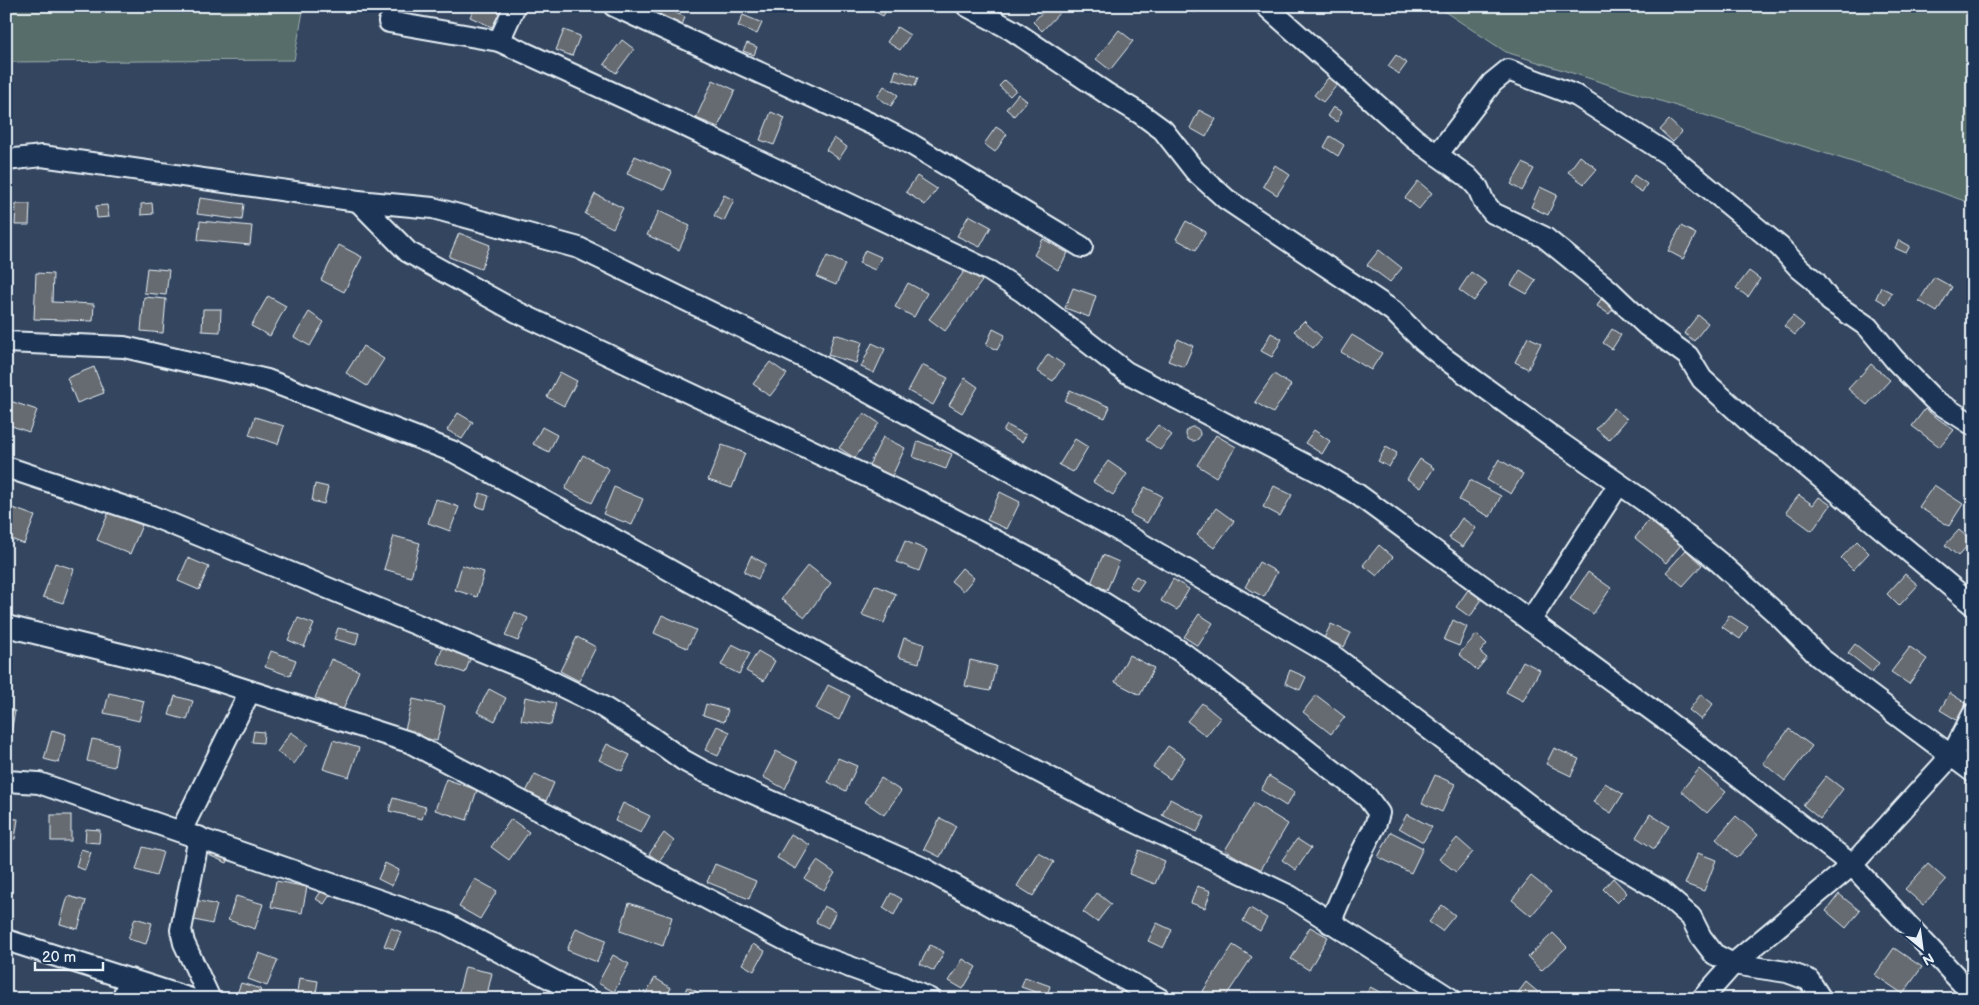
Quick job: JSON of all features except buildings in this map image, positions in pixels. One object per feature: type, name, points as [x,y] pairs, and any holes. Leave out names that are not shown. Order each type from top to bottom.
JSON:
[{"type":"street","points":[[499,41],[515,6]]},
{"type":"street","points":[[614,6],[878,127],[911,144],[1082,247]]},
{"type":"street","points":[[967,6],[1012,30],[1163,130],[1195,171],[1226,199],[1393,310],[1423,341],[1444,358],[1644,501],[1720,563],[1778,615],[1819,657],[1973,772]]},
{"type":"street","points":[[1266,6],[1415,139],[1468,177],[1478,188],[1484,202],[1493,213],[1544,237],[1608,289],[1647,326],[1688,356],[1702,379],[1757,429],[1785,448],[1973,605]]},
{"type":"street","points":[[389,22],[499,41],[681,124],[990,271],[1023,292],[1126,372],[1319,471],[1357,494],[1664,720],[1852,865],[1973,995]]},
{"type":"street","points":[[1437,155],[1492,83],[1508,70],[1577,96],[1669,155],[1780,247],[1799,268],[1815,281],[1830,301],[1868,327],[1895,360],[1934,400],[1973,426]]},
{"type":"street","points":[[6,160],[42,156],[358,202],[432,208],[579,248],[817,364],[1103,521],[1332,655],[1550,821],[1587,847],[1661,891],[1691,917],[1701,938],[1714,954],[1733,964],[1787,972],[1809,980],[1821,999]]},
{"type":"street","points":[[358,202],[408,252],[509,307],[648,375],[918,501],[1048,568],[1183,653],[1367,797],[1379,813],[1375,826],[1354,865],[1330,923]]},
{"type":"street","points":[[6,342],[124,348],[267,380],[454,452],[896,697],[1131,820],[1290,896],[1451,999]]},
{"type":"street","points":[[6,467],[152,516],[530,671],[598,704],[703,771],[907,860],[1160,999]]},
{"type":"street","points":[[1530,621],[1619,484]]},
{"type":"street","points":[[6,626],[178,668],[409,742],[806,951],[894,983],[930,999]]},
{"type":"street","points":[[210,999],[184,943],[182,930],[190,834],[250,691]]},
{"type":"street","points":[[1702,999],[1733,964],[1852,865],[1952,755],[1973,714]]},
{"type":"street","points":[[6,781],[39,783],[445,923],[589,999]]},
{"type":"street","points":[[6,940],[192,999]]},
{"type":"street","points":[[122,999],[130,979]]},
{"type":"green space","points":[[6,6],[304,6],[294,60],[6,62]]},
{"type":"green space","points":[[1436,6],[1973,6],[1973,204],[1884,172],[1506,52]]}]
